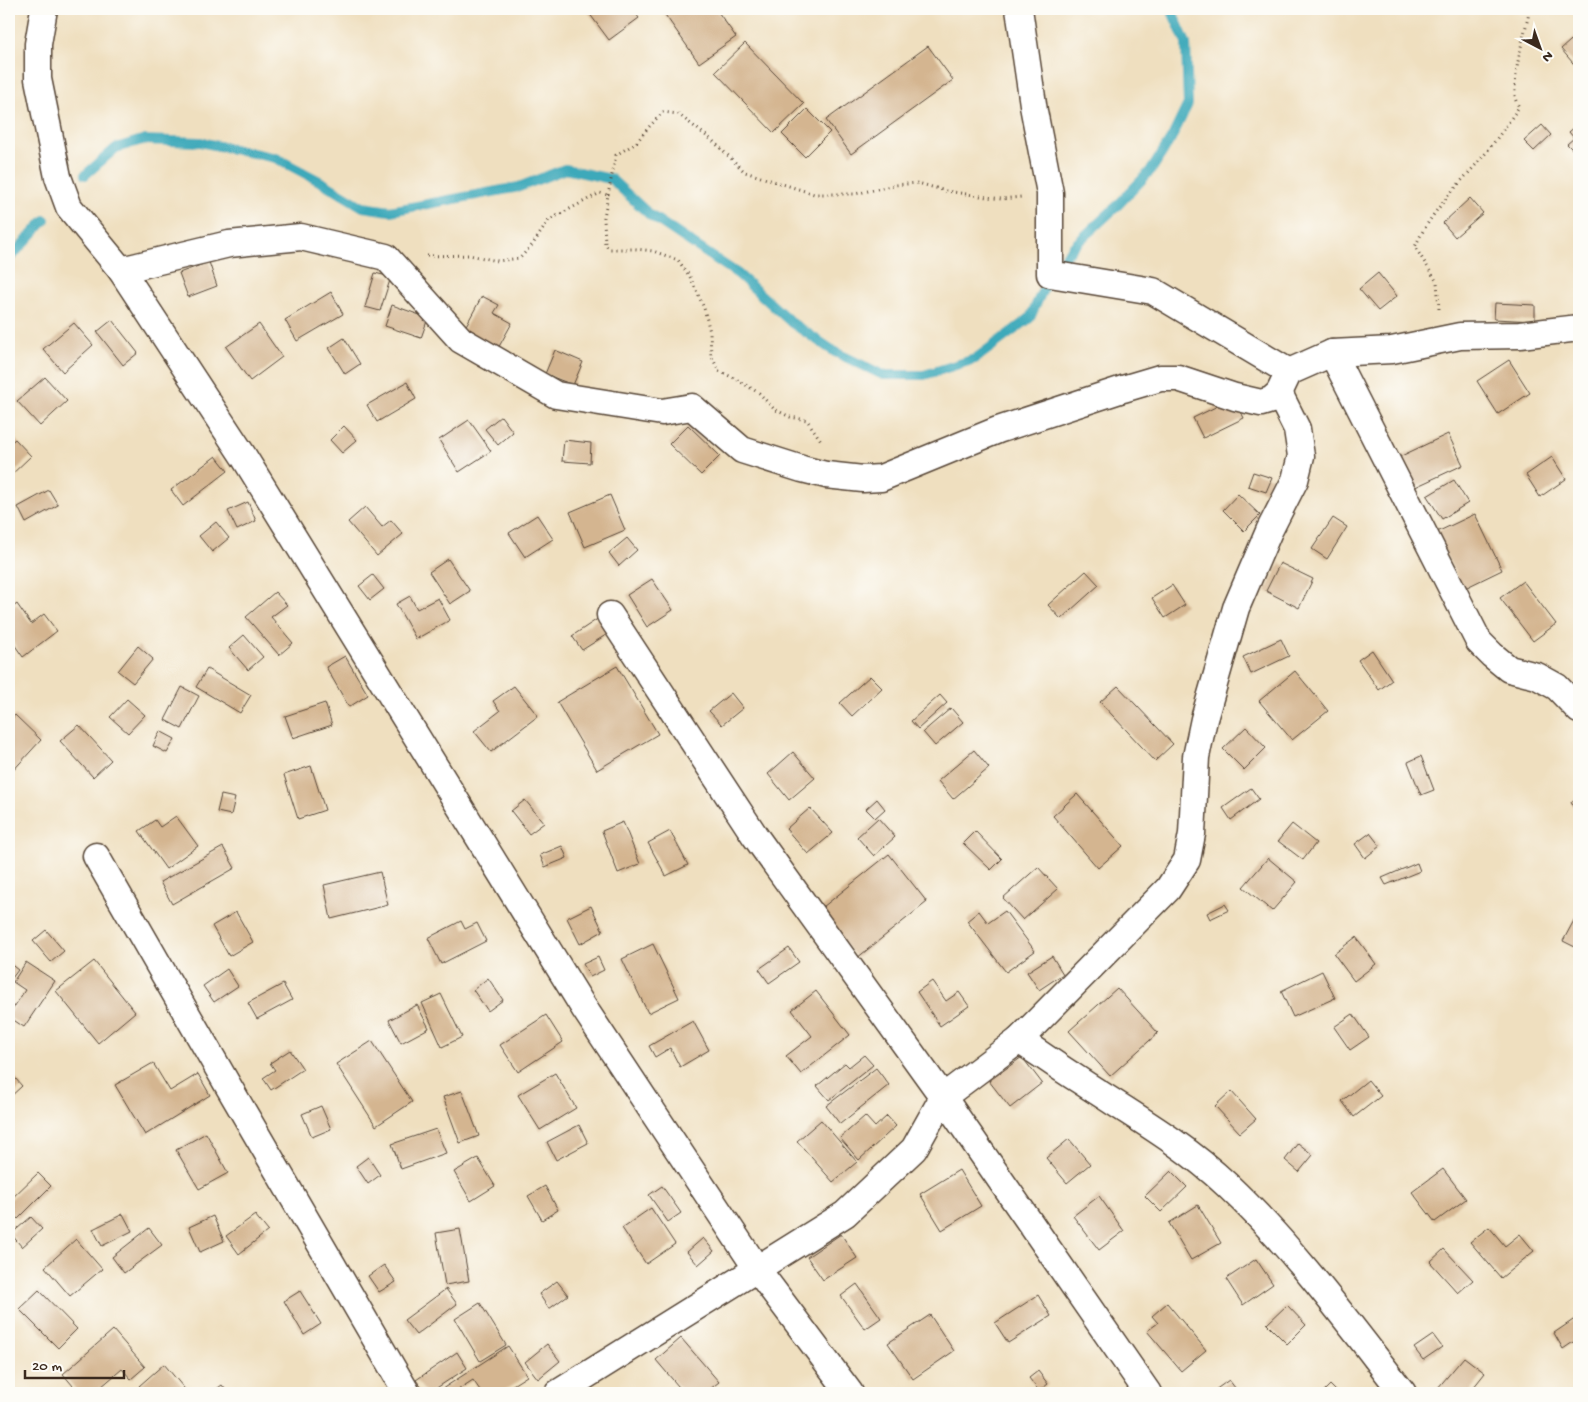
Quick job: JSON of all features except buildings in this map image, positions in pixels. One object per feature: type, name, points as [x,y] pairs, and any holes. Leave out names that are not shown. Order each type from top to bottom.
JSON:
[{"type":"street","points":[[44,9],[38,44],[38,79],[58,177],[69,207],[121,270],[244,457],[584,1008],[757,1269],[850,1393]]},
{"type":"street","points":[[558,1393],[845,1214],[914,1149],[943,1098],[1019,1040],[1168,889],[1187,860],[1192,834],[1196,757],[1204,719],[1236,608],[1269,531],[1295,480],[1301,456],[1297,429],[1284,382],[1153,291],[1050,274],[1050,193],[1034,110],[1019,9]]},
{"type":"street","points":[[121,270],[229,244],[301,237],[386,257],[461,340],[556,395],[662,412],[692,407],[742,450],[826,475],[863,479],[881,478],[998,430],[1160,378],[1178,378],[1235,397],[1261,403],[1271,400],[1284,382],[1332,353],[1392,350],[1460,336],[1520,335],[1579,328]]},
{"type":"street","points":[[1332,353],[1480,642],[1492,656],[1509,669],[1537,676],[1557,687],[1579,710]]},
{"type":"street","points":[[610,615],[755,836],[943,1098],[1148,1393]]},
{"type":"street","points":[[96,856],[407,1393]]},
{"type":"street","points":[[1019,1040],[1145,1122],[1227,1184],[1288,1248],[1403,1393]]},
{"type":"path","points":[[1460,336],[1443,326],[1438,303],[1437,282],[1415,247],[1422,230],[1454,188],[1488,150],[1519,107],[1515,98],[1516,87],[1530,9]]},
{"type":"path","points":[[826,475],[826,456],[822,442],[807,420],[790,417],[774,409],[759,393],[719,370],[711,355],[710,332],[704,308],[690,277],[678,260],[653,251],[610,249],[605,245],[604,217],[616,155],[636,143],[663,112],[678,114],[713,141],[745,172],[814,194],[855,194],[896,185],[918,183],[946,191],[1001,199],[1050,193]]},
{"type":"path","points":[[386,257],[469,255],[498,261],[520,258],[533,244],[549,220],[600,193],[608,195]]},
{"type":"waterway","points":[[85,175],[116,148],[142,140],[200,142],[276,158],[363,207],[390,211],[519,187],[565,169],[611,179],[650,215],[738,274],[792,323],[835,352],[883,375],[924,375],[975,359],[1030,318],[1050,274],[1075,245],[1117,206],[1152,169],[1172,137],[1188,104],[1186,43],[1171,9]]},
{"type":"waterway","points":[[9,259],[45,220]]}]
